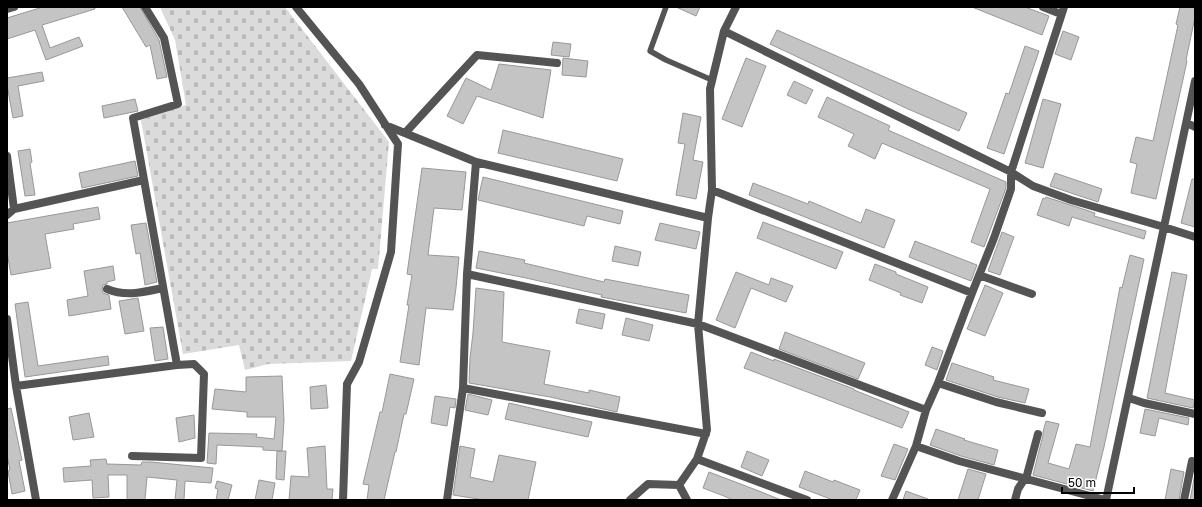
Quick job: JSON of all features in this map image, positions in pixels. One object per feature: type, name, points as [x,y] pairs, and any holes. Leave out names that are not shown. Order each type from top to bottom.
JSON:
[{"type":"street","points":[[7,9],[14,7]]},
{"type":"street","points":[[145,7],[164,38],[178,104],[133,118],[177,365]]},
{"type":"street","points":[[296,7],[359,84],[398,144],[391,252],[359,362],[347,384],[343,500]]},
{"type":"street","points":[[680,485],[697,459],[707,430],[698,324],[712,190],[710,89],[724,31],[736,7]]},
{"type":"street","points":[[892,500],[916,446],[926,410],[938,383],[994,238],[1011,188],[1011,172],[1062,10],[1043,7]]},
{"type":"street","points":[[724,31],[1011,172],[1033,186],[1072,200],[1195,237]]},
{"type":"street","points":[[405,133],[477,55],[557,63]]},
{"type":"street","points":[[916,446],[959,461],[1106,500],[1129,398],[1195,81]]},
{"type":"street","points":[[1187,123],[1195,127]]},
{"type":"street","points":[[385,125],[476,162],[708,218]]},
{"type":"street","points":[[7,156],[14,209]]},
{"type":"street","points":[[447,500],[463,388],[467,274],[476,162]]},
{"type":"street","points":[[7,214],[14,209],[144,180]]},
{"type":"street","points":[[712,190],[972,292]]},
{"type":"street","points":[[467,274],[698,324],[926,410]]},
{"type":"street","points":[[979,275],[1032,294]]},
{"type":"street","points":[[107,289],[117,293],[137,293],[163,288]]},
{"type":"street","points":[[7,319],[16,386],[36,500]]},
{"type":"street","points":[[16,386],[194,364],[204,374],[201,458],[132,456]]},
{"type":"street","points":[[938,383],[996,402],[1042,413]]},
{"type":"street","points":[[463,388],[706,434]]},
{"type":"street","points":[[1129,398],[1144,403],[1195,414]]},
{"type":"street","points":[[1015,500],[1018,489],[1026,474],[1038,434]]},
{"type":"street","points":[[697,459],[807,500]]},
{"type":"street","points":[[1184,500],[1192,461]]},
{"type":"street","points":[[630,500],[648,484],[680,485]]},
{"type":"street","points":[[680,485],[687,500]]},
{"type":"lane","points":[[666,7],[650,51],[666,60],[712,80]]},
{"type":"green space","points":[[160,7],[285,7],[389,142],[378,269],[372,269],[351,361],[268,364],[245,370],[239,345],[183,354],[141,120],[186,105],[175,40]]},
{"type":"building","points":[[43,7],[95,7],[95,9],[42,25],[50,48],[79,37],[83,46],[46,60],[35,30],[7,39],[7,18]]},
{"type":"building","points":[[122,7],[140,7],[159,40],[167,77],[157,79],[150,45],[146,47]]},
{"type":"building","points":[[676,7],[700,7],[696,16]]},
{"type":"building","points":[[972,7],[1025,7],[1049,16],[1042,35]]},
{"type":"building","points":[[1180,7],[1195,7],[1195,17],[1187,61],[1156,199],[1131,193],[1137,164],[1130,162],[1136,137],[1153,141],[1178,25],[1176,24]]},
{"type":"building","points":[[777,30],[967,113],[959,131],[908,109],[770,44]]},
{"type":"building","points":[[1063,31],[1079,37],[1071,60],[1055,54]]},
{"type":"building","points":[[553,42],[571,44],[569,57],[551,55]]},
{"type":"building","points":[[1025,46],[1039,51],[1004,154],[987,148],[1006,93],[1009,94]]},
{"type":"building","points":[[563,58],[588,61],[586,77],[562,75]]},
{"type":"building","points":[[746,58],[766,66],[742,127],[722,119]]},
{"type":"building","points":[[499,64],[551,70],[543,118],[477,96],[463,124],[447,116],[466,78],[491,90]]},
{"type":"building","points":[[42,72],[44,81],[18,86],[23,116],[13,118],[7,78]]},
{"type":"building","points":[[794,81],[813,90],[806,104],[787,95]]},
{"type":"building","points":[[827,97],[890,126],[888,130],[1006,182],[1006,188],[984,247],[971,242],[990,189],[882,143],[875,159],[848,146],[854,134],[818,117]]},
{"type":"building","points":[[135,99],[138,111],[104,118],[102,106]]},
{"type":"building","points":[[1043,99],[1061,104],[1043,168],[1025,163]]},
{"type":"building","points":[[683,113],[701,117],[693,160],[703,162],[696,199],[676,195],[685,144],[678,143]]},
{"type":"building","points":[[503,130],[623,159],[617,181],[498,153]]},
{"type":"building","points":[[30,149],[32,162],[30,163],[35,195],[25,196],[18,151]]},
{"type":"building","points":[[135,161],[138,176],[82,188],[79,173]]},
{"type":"building","points":[[422,168],[466,172],[462,210],[434,208],[428,255],[459,257],[453,310],[426,308],[419,365],[400,362],[412,275],[407,274]]},
{"type":"building","points":[[1055,173],[1102,189],[1098,202],[1050,186]]},
{"type":"building","points":[[483,177],[623,211],[620,224],[587,216],[584,226],[478,200]]},
{"type":"building","points":[[1192,179],[1195,179],[1195,227],[1181,223]]},
{"type":"building","points":[[753,183],[808,204],[809,201],[861,223],[866,209],[895,220],[884,248],[749,195]]},
{"type":"building","points":[[1046,197],[1095,213],[1094,216],[1146,231],[1144,239],[1072,217],[1069,226],[1037,215],[1043,198],[1045,199]]},
{"type":"building","points":[[98,207],[100,219],[73,224],[74,229],[45,234],[51,268],[11,275],[7,252],[7,223]]},
{"type":"building","points":[[763,222],[843,252],[836,269],[757,238]]},
{"type":"building","points":[[146,223],[157,282],[145,285],[140,253],[136,254],[131,225]]},
{"type":"building","points":[[660,223],[700,232],[696,249],[655,240]]},
{"type":"building","points":[[1002,232],[1014,237],[1000,275],[988,271]]},
{"type":"building","points":[[915,241],[977,265],[971,281],[909,257]]},
{"type":"building","points":[[615,246],[641,252],[638,266],[612,261]]},
{"type":"building","points":[[479,251],[525,260],[524,263],[604,282],[605,279],[689,295],[686,313],[601,297],[602,295],[476,268]]},
{"type":"building","points":[[1130,255],[1144,259],[1104,447],[1093,491],[1033,475],[1046,421],[1059,424],[1048,463],[1069,469],[1076,444],[1090,447],[1120,287],[1122,288]]},
{"type":"building","points":[[875,264],[928,287],[922,303],[900,295],[901,293],[869,280]]},
{"type":"building","points":[[113,266],[115,280],[107,282],[107,284],[103,285],[102,290],[103,293],[109,295],[111,309],[69,316],[67,300],[88,296],[84,271]]},
{"type":"building","points":[[736,272],[769,285],[771,278],[793,286],[786,302],[751,288],[735,328],[716,320]]},
{"type":"building","points":[[1172,272],[1187,275],[1165,393],[1195,400],[1193,408],[1147,398]]},
{"type":"building","points":[[985,285],[1003,293],[985,336],[967,329]]},
{"type":"building","points":[[476,288],[504,292],[502,342],[550,351],[544,384],[589,393],[589,390],[620,397],[617,412],[550,397],[469,383]]},
{"type":"building","points":[[138,298],[144,331],[125,334],[119,301]]},
{"type":"building","points":[[28,302],[38,366],[108,356],[109,365],[25,377],[15,304]]},
{"type":"building","points":[[579,309],[605,314],[602,329],[576,323]]},
{"type":"building","points":[[626,318],[653,325],[649,341],[622,335]]},
{"type":"building","points":[[163,327],[168,359],[155,361],[150,328]]},
{"type":"building","points":[[785,332],[865,363],[858,379],[779,349]]},
{"type":"building","points":[[932,347],[943,351],[937,370],[925,365]]},
{"type":"building","points":[[751,352],[854,389],[909,412],[902,428],[744,368]]},
{"type":"building","points":[[952,363],[994,377],[993,380],[1029,389],[1025,403],[998,397],[946,380]]},
{"type":"building","points":[[390,374],[414,379],[406,414],[404,414],[384,500],[367,500],[369,485],[363,484],[380,412],[382,412]]},
{"type":"building","points":[[282,376],[284,421],[282,451],[263,450],[263,447],[217,445],[216,464],[207,463],[209,433],[257,434],[256,437],[274,439],[276,417],[247,417],[247,412],[212,409],[215,389],[246,392],[246,377]]},
{"type":"building","points":[[326,385],[328,408],[311,409],[310,387]]},
{"type":"building","points":[[468,394],[492,400],[488,415],[465,410]]},
{"type":"building","points":[[435,396],[456,399],[455,408],[450,407],[447,426],[431,423]]},
{"type":"building","points":[[509,403],[592,422],[588,437],[505,419]]},
{"type":"building","points":[[11,408],[22,460],[19,461],[25,491],[12,494],[7,455],[7,409]]},
{"type":"building","points":[[1145,409],[1189,418],[1188,425],[1159,418],[1155,436],[1140,433]]},
{"type":"building","points":[[89,413],[94,437],[73,440],[69,417]]},
{"type":"building","points":[[194,415],[195,438],[179,442],[176,418]]},
{"type":"building","points":[[936,429],[965,439],[964,440],[998,450],[994,465],[961,456],[930,445]]},
{"type":"building","points":[[894,444],[908,449],[895,480],[881,476]]},
{"type":"building","points":[[325,446],[327,489],[333,489],[332,500],[289,500],[291,476],[309,477],[307,448]]},
{"type":"building","points":[[460,446],[475,449],[470,477],[493,482],[499,455],[536,462],[528,500],[485,500],[453,495]]},
{"type":"building","points":[[277,451],[286,451],[284,480],[276,479]]},
{"type":"building","points":[[747,451],[769,460],[762,476],[741,467]]},
{"type":"building","points":[[106,459],[107,464],[141,465],[142,462],[151,462],[213,468],[211,483],[185,481],[184,500],[175,500],[177,480],[147,477],[145,500],[127,500],[127,475],[108,475],[109,497],[93,498],[92,480],[64,482],[63,468],[91,466],[90,460]]},
{"type":"building","points":[[968,469],[986,474],[978,500],[958,500]]},
{"type":"building","points":[[1171,469],[1184,472],[1179,500],[1165,500]]},
{"type":"building","points":[[805,471],[833,482],[834,480],[860,490],[856,500],[833,500],[799,487]]},
{"type":"building","points":[[709,472],[781,500],[733,500],[703,488]]},
{"type":"building","points":[[1195,474],[1195,500],[1190,500]]},
{"type":"building","points":[[259,480],[275,483],[272,500],[255,500]]},
{"type":"building","points":[[217,481],[232,485],[228,500],[216,500],[218,489],[215,488]]},
{"type":"building","points":[[906,491],[928,499],[928,500],[903,500]]}]
